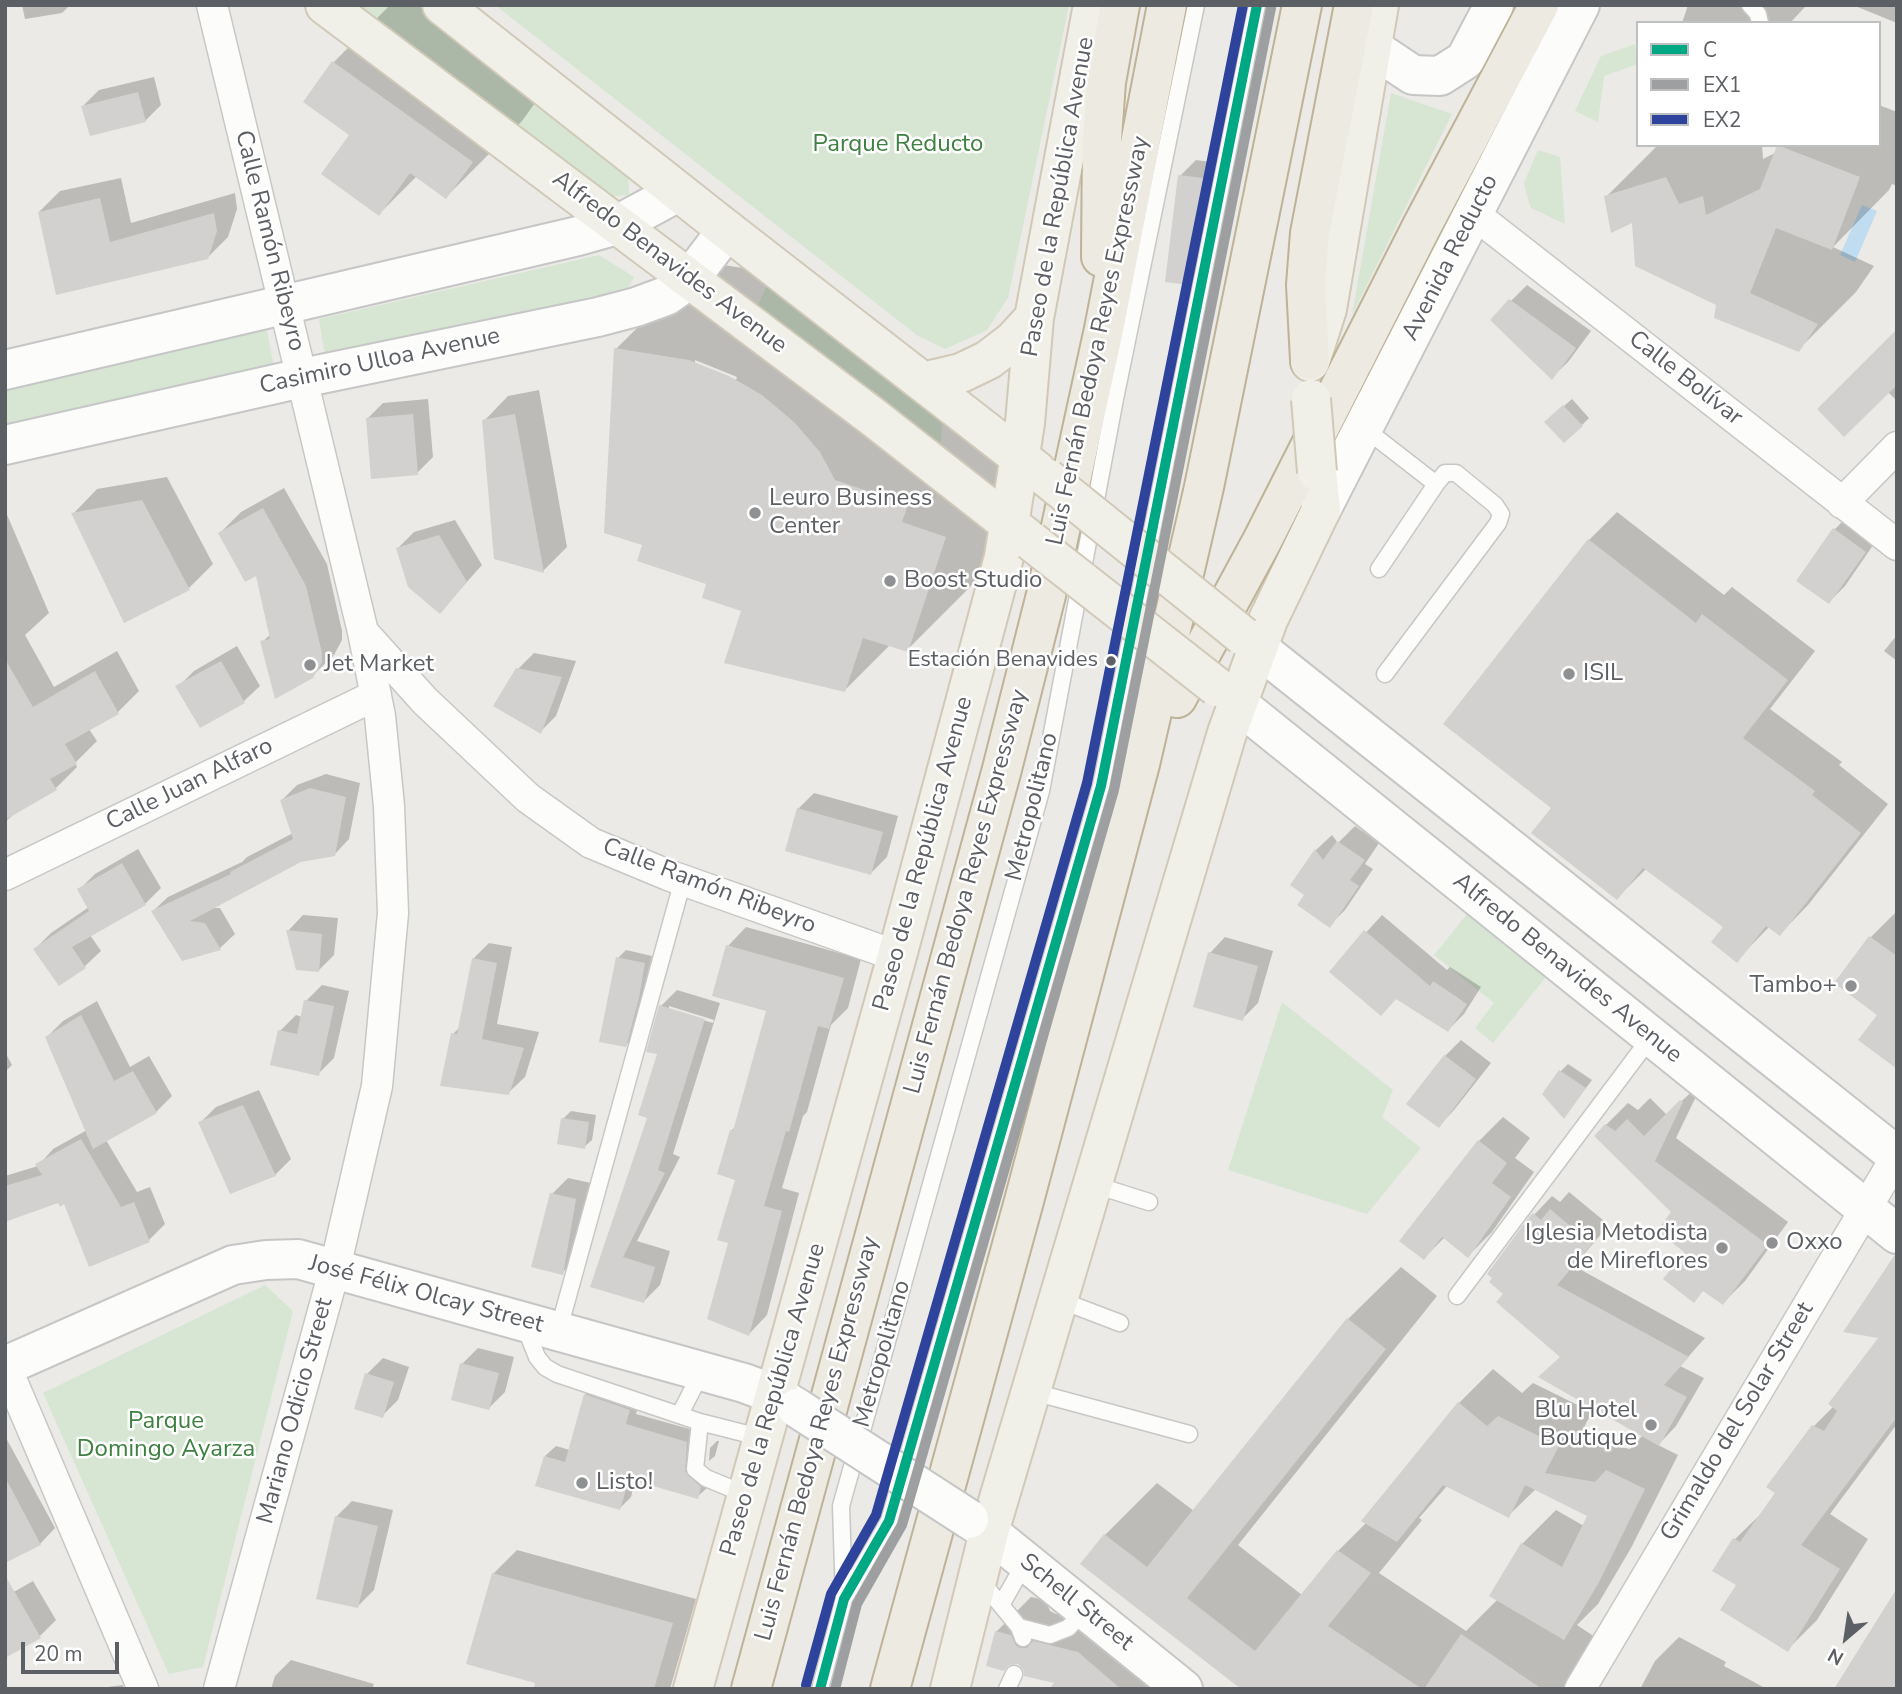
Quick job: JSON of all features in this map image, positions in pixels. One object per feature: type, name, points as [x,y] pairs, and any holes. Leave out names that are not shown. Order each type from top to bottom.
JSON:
[{"type":"highway","points":[[1104,329],[1101,262],[1102,138],[1107,82],[1120,5]]},
{"type":"highway","name":"Luis Fernán Bedoya Reyes Expressway","points":[[751,1689],[1046,595],[1104,329],[1167,5]]},
{"type":"highway","points":[[890,1689],[1140,764],[1204,487],[1303,5]]},
{"type":"highway","points":[[1310,360],[1306,285],[1310,233],[1354,5]]},
{"type":"highway","points":[[1140,764],[1262,541],[1422,226],[1539,5]]},
{"type":"main road","name":"Alfredo Benavides Avenue","points":[[325,5],[873,417],[1227,695],[1897,1234]]},
{"type":"main road","points":[[442,5],[1033,467],[1897,1156]]},
{"type":"main road","name":"Paseo de la República Avenue","points":[[693,1689],[763,1438],[787,1401],[897,956],[1021,533],[1033,467],[1034,318],[1093,5]]},
{"type":"main road","points":[[950,1689],[989,1591],[979,1526],[1030,1391],[1227,733],[1227,695],[1251,642],[1268,620],[1321,510],[1310,360],[1328,309],[1379,5]]},
{"type":"main road","points":[[1371,47],[1413,75],[1440,76],[1465,60],[1494,5]]},
{"type":"main road","name":"Avenida Reducto","points":[[1321,510],[1580,5]]},
{"type":"main road","points":[[5,370],[578,236],[617,225],[678,192]]},
{"type":"main road","name":"Casimiro Ulloa Avenue","points":[[5,445],[302,378],[614,313],[666,296],[689,280],[727,230]]},
{"type":"main road","points":[[923,382],[961,373],[988,360],[1013,341],[1034,318]]},
{"type":"main road","name":"José Félix Olcay Street","points":[[5,1365],[233,1265],[298,1259],[702,1371],[787,1401],[979,1526]]},
{"type":"main road","name":"Schell Street","points":[[979,1526],[1183,1689]]},
{"type":"street","name":"Calle Ramón Ribeyro","points":[[212,5],[363,632],[425,701],[528,798],[591,843],[682,880],[897,956]]},
{"type":"street","name":"Calle Bolívar","points":[[1474,214],[1897,545]]},
{"type":"street","points":[[1842,503],[1897,447]]},
{"type":"street","name":"Mariano Odicio Street","points":[[219,1689],[335,1268],[377,1086],[393,913],[389,806],[376,695],[363,632]]},
{"type":"street","name":"Calle Juan Alfaro","points":[[5,875],[376,695]]},
{"type":"street","name":"Grimaldo del Solar Street","points":[[1580,1689],[1897,1156]]},
{"type":"street","points":[[5,1365],[143,1689]]},
{"type":"lane","name":"Metropolitano","points":[[844,1600],[841,1506],[1041,790],[1115,399],[1196,5]]},
{"type":"lane","name":"Metropolitano","points":[[820,1689],[844,1600],[889,1521],[1101,786],[1257,5]]},
{"type":"lane","points":[[1750,5],[1758,14],[1760,21]]},
{"type":"lane","points":[[1364,428],[1436,484]]},
{"type":"lane","points":[[1379,569],[1445,474],[1456,473],[1495,505],[1501,514],[1498,523],[1385,674]]},
{"type":"lane","points":[[682,880],[540,1326],[537,1357],[545,1367],[557,1374],[701,1422],[763,1438]]},
{"type":"lane","points":[[1457,1296],[1651,1037]]},
{"type":"lane","points":[[1091,1184],[1149,1202]]},
{"type":"lane","points":[[1057,1299],[1120,1323]]},
{"type":"lane","points":[[680,1414],[702,1371]]},
{"type":"lane","points":[[1030,1391],[1189,1434]]},
{"type":"lane","points":[[701,1422],[695,1469],[706,1478],[748,1496]]},
{"type":"lane","points":[[1025,1563],[989,1591],[1021,1632],[1050,1634],[1068,1628],[1085,1611]]},
{"type":"green space","points":[[350,5],[417,5],[628,170],[629,195],[603,197]]},
{"type":"green space","name":"Parque Reducto","points":[[495,5],[1069,5],[1008,298],[987,330],[945,349],[918,336]]},
{"type":"green space","points":[[1635,44],[1636,65],[1604,76],[1598,122],[1575,111],[1601,56]]},
{"type":"green space","points":[[1391,93],[1452,114],[1352,315]]},
{"type":"green space","points":[[1538,150],[1560,157],[1565,224],[1531,208],[1524,183]]},
{"type":"green space","points":[[599,255],[634,277],[624,295],[325,356],[319,319]]},
{"type":"green space","points":[[767,285],[943,420],[940,450],[757,307]]},
{"type":"green space","points":[[266,326],[274,367],[5,431],[5,387]]},
{"type":"green space","points":[[1468,913],[1546,977],[1493,1043],[1475,1028],[1494,1003],[1434,955]]},
{"type":"green space","points":[[1282,1002],[1393,1090],[1382,1117],[1421,1148],[1367,1214],[1228,1170]]},
{"type":"green space","name":"Parque Domingo Ayarza","points":[[265,1285],[293,1311],[203,1667],[169,1674],[43,1393]]},
{"type":"water","points":[[1862,205],[1877,211],[1855,262],[1840,255]]},
{"type":"building","points":[[332,61],[473,162],[446,199],[410,173],[379,216],[321,174],[349,135],[303,102]]},
{"type":"building","points":[[138,92],[146,122],[90,136],[81,106]]},
{"type":"building","points":[[1776,147],[1860,177],[1832,250],[1776,228],[1750,293],[1818,324],[1799,352],[1714,318],[1716,305],[1635,266],[1632,223],[1611,233],[1604,196],[1666,177],[1679,204],[1703,196],[1706,215],[1760,189]]},
{"type":"building","points":[[1178,175],[1203,178],[1189,285],[1165,282]]},
{"type":"building","points":[[100,198],[110,242],[214,213],[217,231],[208,259],[56,295],[38,212]]},
{"type":"building","points":[[1509,299],[1576,348],[1552,380],[1490,320]]},
{"type":"building","points":[[1897,329],[1897,385],[1844,437],[1817,409]]},
{"type":"building","name":"Leuro Business Center","points":[[614,348],[689,360],[729,376],[762,395],[794,422],[820,452],[835,480],[908,505],[902,522],[946,537],[908,652],[863,638],[845,692],[724,663],[741,611],[702,598],[706,584],[637,561],[642,545],[604,533]]},
{"type":"building","points":[[1563,405],[1583,426],[1564,443],[1544,422]]},
{"type":"building","points":[[413,414],[418,475],[371,479],[366,418]]},
{"type":"building","points":[[515,414],[544,573],[494,559],[482,420]]},
{"type":"building","points":[[142,500],[190,590],[124,623],[71,513]]},
{"type":"building","points":[[263,508],[306,586],[322,653],[322,662],[313,678],[275,699],[260,641],[270,639],[256,576],[245,582],[218,533]]},
{"type":"building","points":[[1833,528],[1866,552],[1829,604],[1796,581]]},
{"type":"building","points":[[439,535],[467,582],[440,614],[408,587],[396,548]]},
{"type":"building","points":[[1588,539],[1696,623],[1702,614],[1788,680],[1743,738],[1815,791],[1812,795],[1861,833],[1780,936],[1766,926],[1737,963],[1711,942],[1723,927],[1643,868],[1617,900],[1531,833],[1551,808],[1443,724]]},
{"type":"building","points":[[5,659],[33,707],[95,671],[119,714],[65,744],[77,764],[50,779],[57,790],[5,820]]},
{"type":"building","points":[[221,661],[245,703],[200,728],[175,686]]},
{"type":"building","points":[[516,668],[562,677],[541,734],[493,706]]},
{"type":"building","points":[[310,788],[346,797],[335,856],[301,862],[190,921],[205,923],[221,950],[182,961],[151,911],[231,874],[230,872],[293,839],[280,800]]},
{"type":"building","points":[[797,808],[883,832],[871,875],[785,851]]},
{"type":"building","points":[[1337,841],[1365,860],[1350,880],[1359,886],[1330,928],[1297,905],[1304,895],[1290,885],[1315,849],[1323,860]]},
{"type":"building","points":[[122,863],[146,905],[72,947],[86,968],[59,986],[33,949],[89,911],[77,889]]},
{"type":"building","points":[[286,930],[322,934],[319,972],[296,970]]},
{"type":"building","points":[[1364,930],[1430,986],[1433,981],[1467,1004],[1448,1032],[1396,999],[1381,1016],[1329,972]]},
{"type":"building","points":[[1869,936],[1897,956],[1897,1069],[1858,1040],[1877,1015],[1834,983]]},
{"type":"building","points":[[726,945],[844,978],[829,1029],[818,1026],[789,1132],[786,1131],[764,1206],[782,1211],[749,1336],[707,1319],[728,1243],[717,1240],[735,1180],[717,1174],[730,1130],[733,1131],[766,1011],[712,996]]},
{"type":"building","points":[[1208,952],[1258,966],[1243,1021],[1193,1007]]},
{"type":"building","points":[[616,957],[645,963],[626,1047],[599,1042]]},
{"type":"building","points":[[472,958],[497,963],[482,1039],[524,1048],[509,1095],[440,1086],[451,1033],[457,1034]]},
{"type":"building","points":[[304,1000],[334,1006],[319,1076],[270,1065],[278,1030],[297,1034]]},
{"type":"building","points":[[659,1005],[705,1019],[658,1170],[665,1173],[623,1257],[655,1267],[644,1303],[590,1287],[647,1118],[638,1115],[657,1054],[646,1052]]},
{"type":"building","points":[[81,1015],[114,1081],[133,1071],[157,1113],[93,1149],[45,1037]]},
{"type":"building","points":[[1444,1055],[1476,1079],[1439,1128],[1406,1104]]},
{"type":"building","points":[[1559,1070],[1586,1088],[1564,1119],[1542,1094]]},
{"type":"building","name":"Iglesia Metodista de Mireflores","points":[[1680,1100],[1683,1102],[1655,1161],[1768,1245],[1723,1305],[1703,1291],[1694,1303],[1663,1279],[1684,1252],[1657,1231],[1671,1212],[1594,1136],[1605,1124],[1615,1131],[1627,1119],[1644,1136]]},
{"type":"building","points":[[243,1105],[276,1176],[230,1194],[198,1122]]},
{"type":"building","points":[[561,1118],[589,1122],[585,1149],[557,1144]]},
{"type":"building","points":[[81,1139],[121,1207],[134,1202],[150,1242],[89,1267],[64,1204],[60,1207],[58,1203],[5,1222],[5,1186],[42,1175],[35,1164]]},
{"type":"building","points":[[1478,1140],[1507,1163],[1492,1183],[1511,1197],[1468,1258],[1442,1237],[1424,1260],[1399,1241]]},
{"type":"building","points":[[550,1193],[576,1199],[563,1275],[531,1267]]},
{"type":"building","points":[[1550,1209],[1592,1244],[1557,1285],[1689,1357],[1664,1385],[1687,1397],[1659,1446],[1538,1377],[1560,1357],[1496,1302],[1503,1294],[1489,1282],[1492,1278],[1487,1274],[1529,1217],[1533,1213],[1541,1220]]},
{"type":"building","points":[[1897,1255],[1897,1417],[1801,1545],[1840,1569],[1788,1652],[1720,1610],[1736,1585],[1712,1571],[1733,1538],[1740,1542],[1775,1493],[1766,1487],[1812,1425],[1824,1431],[1837,1411],[1828,1404],[1878,1338],[1843,1332]]},
{"type":"building","points":[[1347,1318],[1386,1349],[1187,1598],[1255,1651],[1337,1550],[1371,1573],[1328,1626],[1422,1689],[1241,1689],[1080,1564],[1104,1534],[1147,1567]]},
{"type":"building","points":[[460,1363],[499,1373],[489,1410],[451,1400]]},
{"type":"building","points":[[365,1373],[394,1382],[383,1418],[354,1409]]},
{"type":"building","points":[[584,1394],[630,1410],[626,1424],[687,1442],[685,1472],[701,1487],[698,1499],[629,1479],[620,1510],[535,1486],[544,1456],[565,1462]]},
{"type":"building","points":[[1458,1402],[1487,1426],[1498,1416],[1559,1446],[1545,1473],[1595,1482],[1606,1470],[1645,1489],[1598,1584],[1564,1640],[1489,1596],[1521,1543],[1562,1567],[1587,1516],[1525,1485],[1509,1518],[1443,1485],[1397,1542],[1361,1521]]},
{"type":"building","points":[[5,1477],[41,1545],[5,1563]]},
{"type":"building","points":[[335,1516],[378,1526],[358,1608],[316,1599]]},
{"type":"building","points":[[492,1573],[673,1623],[654,1689],[534,1689],[535,1683],[466,1664]]},
{"type":"building","points":[[5,1575],[41,1638],[5,1658]]},
{"type":"building","points":[[1897,1588],[1897,1689],[1834,1689]]},
{"type":"building","points":[[995,1631],[1011,1635],[1016,1646],[1021,1648],[1027,1648],[1033,1641],[1078,1652],[1121,1689],[1049,1689],[1054,1683],[1024,1676],[1023,1669],[1018,1664],[1009,1665],[1004,1671],[986,1666]]},
{"type":"building","points":[[1461,1634],[1476,1644],[1542,1689],[1424,1689]]},
{"type":"transit line","name":"EX2","points":[[806,1685],[831,1594],[876,1515],[1087,783],[1243,5]]},
{"type":"transit line","name":"C","points":[[820,1689],[844,1599],[889,1521],[1101,786],[1257,5]]},
{"type":"transit line","name":"EX1","points":[[835,1689],[857,1604],[902,1525],[1114,790],[1271,8]]},
{"type":"place","name":"Leuro Business Center","points":[[755,513]]},
{"type":"place","name":"Boost Studio","points":[[890,581]]},
{"type":"place","name":"Estación Benavides","points":[[1111,661]]},
{"type":"place","name":"Jet Market","points":[[310,665]]},
{"type":"place","name":"ISIL","points":[[1569,674]]},
{"type":"place","name":"Tambo+","points":[[1851,986]]},
{"type":"place","name":"Oxxo","points":[[1772,1243]]},
{"type":"place","name":"Iglesia Metodista de Mireflores","points":[[1722,1248]]},
{"type":"place","name":"Blu Hotel Boutique","points":[[1651,1425]]},
{"type":"place","name":"Listo!","points":[[582,1483]]}]
